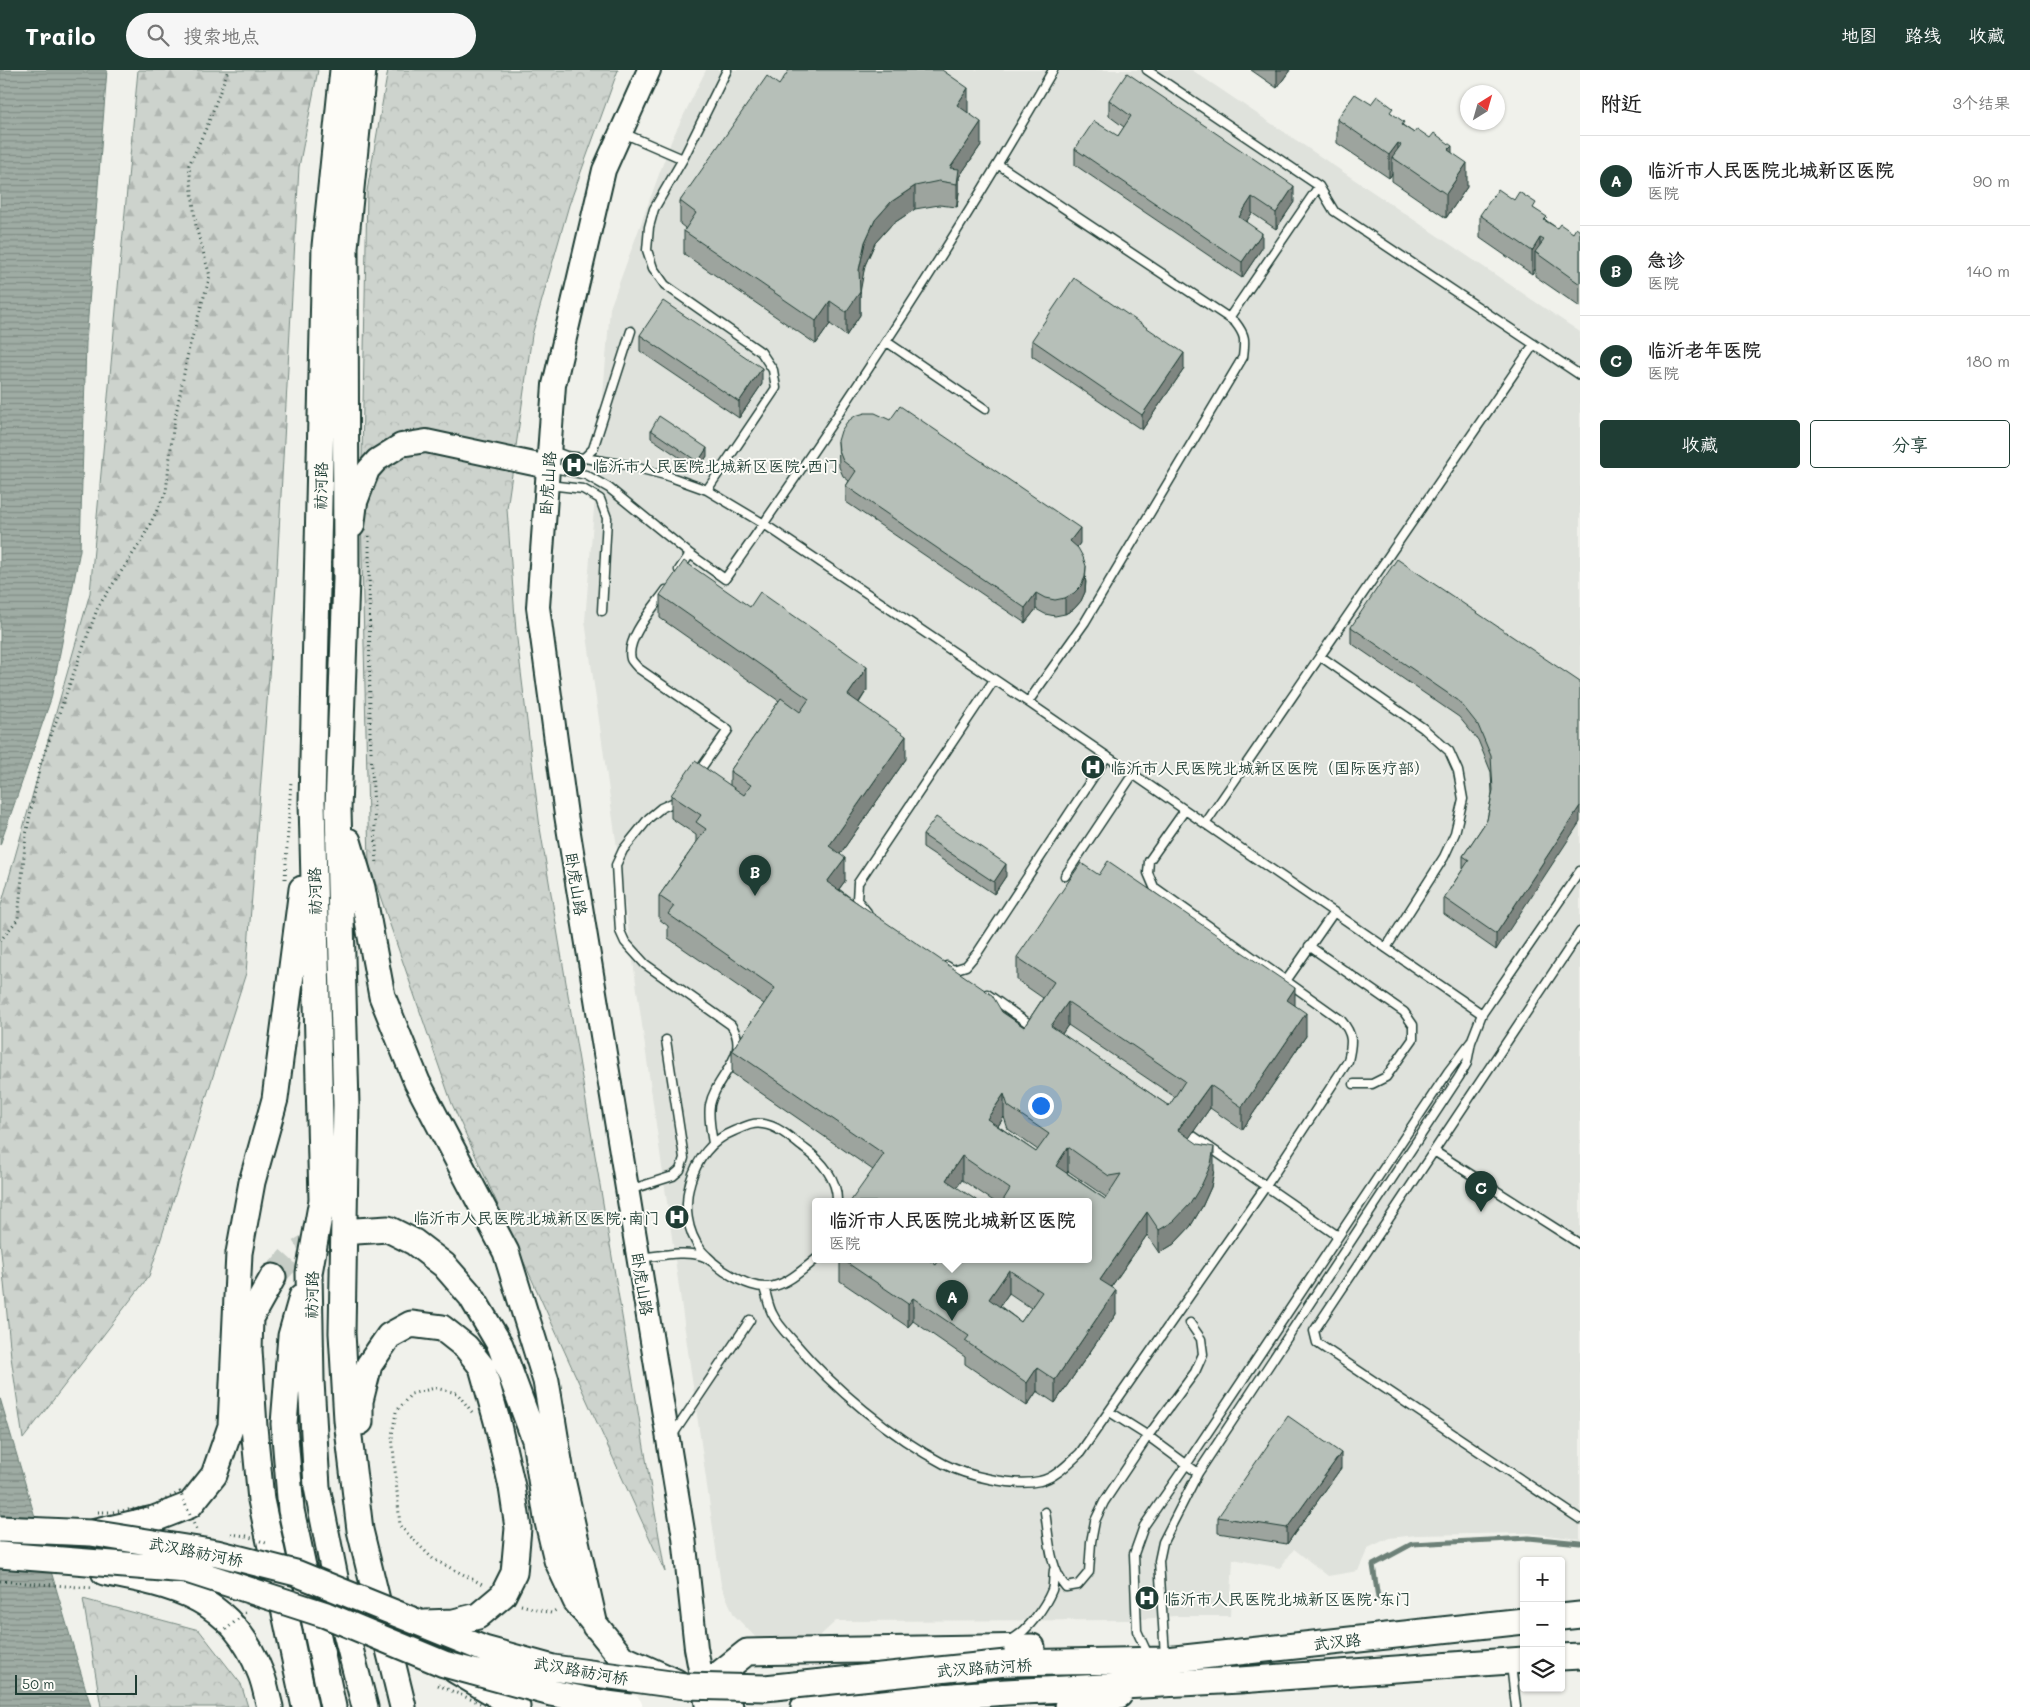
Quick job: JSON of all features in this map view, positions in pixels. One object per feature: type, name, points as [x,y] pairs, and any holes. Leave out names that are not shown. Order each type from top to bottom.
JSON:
[{"type":"main road","name":"祊河路","points":[[343,70],[325,246],[312,802],[322,1200],[309,1273],[311,1381],[317,1487],[346,1633],[365,1707]]},
{"type":"main road","name":"祊河路","points":[[362,70],[345,247],[346,579],[338,810],[346,1105],[342,1333],[347,1420],[360,1530],[403,1707]]},
{"type":"main road","points":[[91,1533],[154,1519],[190,1505],[214,1475],[231,1426],[239,1253],[252,1182],[275,1099],[312,802]]},
{"type":"main road","points":[[338,810],[362,888],[382,996],[417,1082],[506,1252],[546,1381],[562,1479],[595,1626]]},
{"type":"main road","points":[[356,1231],[388,1229],[414,1242],[444,1265],[471,1296],[500,1345],[535,1440],[547,1518],[557,1560],[576,1601],[595,1626],[622,1658],[730,1707]]},
{"type":"main road","points":[[309,1273],[291,1336],[284,1424],[290,1510],[332,1707]]},
{"type":"main road","points":[[273,1277],[250,1318],[249,1350],[254,1427],[261,1500],[305,1707]]},
{"type":"main road","points":[[360,1530],[360,1401],[369,1365],[389,1336],[411,1324],[442,1328],[466,1347],[482,1367],[512,1487],[518,1528],[514,1573],[503,1595],[478,1616],[454,1622],[418,1624]]},
{"type":"main road","name":"武汉路祊河桥","points":[[0,1529],[91,1533],[217,1553],[296,1573],[418,1624],[484,1649],[553,1668],[699,1693],[765,1688],[1003,1655],[1157,1668]]},
{"type":"main road","points":[[0,1557],[99,1572],[174,1587],[198,1597],[247,1644],[261,1674],[270,1707]]},
{"type":"main road","name":"武汉路祊河桥","points":[[0,1557],[187,1570],[326,1615],[438,1673],[630,1707]]},
{"type":"main road","points":[[1565,1617],[1580,1615]]},
{"type":"main road","name":"武汉路","points":[[1157,1668],[1520,1622]]},
{"type":"main road","points":[[699,1693],[747,1652],[1003,1655]]},
{"type":"main road","points":[[1565,1657],[1580,1656]]},
{"type":"main road","name":"武汉路","points":[[1157,1668],[1240,1680],[1518,1660]]},
{"type":"main road","points":[[1068,1707],[1084,1706],[1122,1697],[1157,1668]]},
{"type":"main road","name":"武汉路祊河桥","points":[[804,1707],[1006,1692],[1157,1668]]},
{"type":"main road","points":[[438,1673],[517,1707]]},
{"type":"street","name":"卧虎山路","points":[[648,70],[604,170],[554,385],[538,608],[566,816],[684,1538],[699,1693]]},
{"type":"street","points":[[346,579],[356,502],[368,470],[377,460],[401,445],[426,441],[548,467]]},
{"type":"lane","points":[[707,490],[776,388],[773,370],[761,352],[665,285],[653,268],[647,250],[649,227],[654,209],[728,70]]},
{"type":"lane","points":[[548,467],[586,475],[609,488],[690,554],[725,579],[887,342],[998,166],[1053,70]]},
{"type":"lane","points":[[1147,70],[1319,186],[1334,211],[1580,376]]},
{"type":"lane","points":[[621,132],[682,159]]},
{"type":"lane","points":[[998,166],[1229,318],[1244,333],[1245,343],[1243,357],[1084,622],[1028,702]]},
{"type":"lane","points":[[1229,318],[1319,186]]},
{"type":"lane","points":[[584,458],[593,448],[630,331]]},
{"type":"lane","points":[[887,342],[985,409]]},
{"type":"lane","points":[[1205,824],[1534,344]]},
{"type":"lane","points":[[548,467],[566,456],[584,458],[622,464],[707,490],[764,524],[1028,702],[1482,1014]]},
{"type":"lane","points":[[548,467],[562,485],[583,489],[600,499],[607,518],[602,611]]},
{"type":"lane","points":[[675,577],[690,554]]},
{"type":"lane","points":[[670,585],[633,638],[631,660],[638,668],[728,730],[690,785]]},
{"type":"lane","points":[[1320,656],[1423,728],[1449,751],[1458,772],[1464,799],[1455,833],[1444,857],[1386,948]]},
{"type":"lane","points":[[875,917],[867,912],[857,900],[858,883],[994,680]]},
{"type":"lane","points":[[953,970],[966,966],[978,952],[1107,756]]},
{"type":"lane","points":[[1065,876],[1133,774]]},
{"type":"lane","points":[[684,793],[678,801],[661,808],[649,818],[623,850],[616,865],[620,930],[625,942],[645,964],[731,1025],[738,1034],[739,1045],[735,1058],[716,1088],[710,1106],[713,1143]]},
{"type":"lane","points":[[764,1288],[772,1313],[786,1333],[815,1367],[851,1400],[903,1439],[945,1465],[979,1477],[1018,1482],[1041,1481],[1061,1470],[1080,1453],[1266,1186],[1348,1062],[1352,1044],[1349,1029],[1341,1020],[1154,887],[1148,873],[1150,861],[1185,810]]},
{"type":"lane","points":[[1157,1668],[1159,1561],[1163,1542],[1198,1473],[1459,1077],[1467,1063],[1471,1042],[1482,1014],[1580,871]]},
{"type":"lane","points":[[1286,981],[1334,912]]},
{"type":"lane","points":[[1580,932],[1314,1331],[1317,1343],[1580,1519]]},
{"type":"lane","points":[[1309,946],[1404,1012],[1413,1025],[1413,1040],[1386,1077],[1372,1084],[1354,1084]]},
{"type":"lane","points":[[938,959],[961,975]]},
{"type":"lane","points":[[976,986],[1044,1034]]},
{"type":"lane","points":[[627,1190],[673,1176],[680,1170],[684,1158],[666,1040]]},
{"type":"lane","points":[[1157,1668],[1137,1631],[1134,1554],[1144,1526],[1448,1072],[1471,1042]]},
{"type":"lane","points":[[1173,1122],[1338,1236]]},
{"type":"lane","points":[[712,1261],[701,1250],[695,1240],[689,1220],[688,1193],[693,1171],[702,1154],[726,1134],[751,1124],[765,1124],[781,1131],[815,1156],[832,1180],[836,1198]]},
{"type":"lane","points":[[1434,1151],[1580,1244]]},
{"type":"lane","points":[[638,1258],[689,1254],[701,1256],[746,1283],[764,1288],[787,1283],[812,1263]]},
{"type":"lane","points":[[668,1442],[750,1320]]},
{"type":"lane","points":[[1045,1512],[1054,1566],[1058,1578],[1066,1587],[1078,1584],[1090,1572],[1091,1542],[1095,1521],[1104,1502],[1148,1436],[1195,1372],[1203,1354],[1201,1339],[1190,1323]]},
{"type":"lane","points":[[1110,1412],[1148,1436],[1198,1473]]},
{"type":"lane","points":[[1003,1655],[1044,1605],[1052,1588],[1054,1566]]},
{"type":"lane","points":[[1516,1707],[1512,1679],[1518,1660]]},
{"type":"path","points":[[0,941],[18,920],[26,835],[40,765],[98,607],[142,540],[166,492],[176,411],[189,348],[210,276],[196,227],[189,165],[208,124],[228,70]]},
{"type":"path","points":[[368,528],[370,731],[378,870]]},
{"type":"path","points":[[284,883],[292,775]]},
{"type":"path","points":[[475,1416],[457,1394],[435,1388],[411,1394],[396,1412],[392,1435],[400,1526],[433,1559],[486,1586]]},
{"type":"path","points":[[0,1581],[99,1589]]},
{"type":"path","points":[[512,1600],[521,1605],[550,1613]]},
{"type":"path","points":[[438,1673],[489,1707]]},
{"type":"shaded area","points":[[0,70],[107,70],[86,343],[80,550],[51,699],[0,845]]},
{"type":"shaded area","name":"临沂市人民医院北城新区医院（国际医疗部）","points":[[706,70],[1192,70],[1580,332],[1580,1539],[1528,1533],[1417,1535],[1389,1538],[1368,1548],[1358,1571],[1328,1576],[1294,1549],[1280,1568],[1233,1559],[1230,1616],[1175,1616],[1132,1620],[836,1621],[810,1645],[761,1643],[734,1615],[721,1585],[585,621],[610,308],[672,139]]},
{"type":"shaded area","points":[[0,1398],[91,1707],[0,1707]]},
{"type":"green space","points":[[138,70],[318,70],[299,167],[276,586],[246,973],[149,1276],[23,1439],[11,1357],[0,1240],[0,909],[90,593]]},
{"type":"green space","points":[[388,70],[618,70],[569,205],[532,335],[507,509],[516,631],[540,828],[665,1572],[452,1104],[369,864],[361,512],[367,191]]},
{"type":"green space","points":[[83,1599],[199,1630],[241,1684],[248,1707],[101,1707]]},
{"type":"building","points":[[789,70],[942,70],[968,88],[957,105],[981,122],[950,168],[959,169],[957,184],[939,181],[915,186],[891,202],[875,220],[865,242],[859,270],[860,292],[846,312],[830,301],[816,321],[684,231],[696,213],[680,201],[767,76],[779,85]]},
{"type":"building","points":[[1127,73],[1294,186],[1276,213],[1252,197],[1239,217],[1262,233],[1242,262],[1075,149],[1094,121],[1118,136],[1131,116],[1109,100]]},
{"type":"building","points":[[1355,94],[1371,104],[1377,96],[1393,108],[1390,112],[1404,122],[1402,125],[1414,133],[1417,129],[1430,138],[1434,133],[1452,146],[1448,150],[1467,163],[1446,194],[1392,157],[1401,145],[1398,143],[1389,155],[1337,119]]},
{"type":"building","points":[[1498,189],[1514,200],[1519,192],[1536,203],[1533,208],[1547,217],[1544,220],[1557,228],[1560,224],[1573,233],[1576,228],[1580,231],[1580,284],[1535,252],[1544,240],[1540,238],[1532,251],[1480,215]]},
{"type":"building","points":[[1074,278],[1184,353],[1142,415],[1032,340]]},
{"type":"building","points":[[663,301],[762,368],[739,402],[640,335]]},
{"type":"building","points":[[900,406],[1080,528],[1070,541],[1078,548],[1083,557],[1086,566],[1085,577],[1081,586],[1074,593],[1065,598],[1055,600],[1045,598],[1036,593],[1025,608],[846,486],[856,471],[843,461],[839,451],[838,441],[841,431],[847,422],[855,416],[865,413],[875,413],[890,420]]},
{"type":"building","points":[[659,416],[707,448],[698,462],[651,430]]},
{"type":"building","points":[[1397,559],[1580,682],[1580,806],[1496,934],[1444,898],[1469,860],[1463,856],[1487,820],[1493,790],[1491,756],[1478,725],[1459,701],[1351,627]]},
{"type":"building","points":[[684,561],[750,607],[760,592],[867,667],[848,695],[906,736],[829,846],[845,858],[827,882],[992,995],[1002,1012],[1024,1027],[1054,982],[1017,957],[1081,863],[1099,875],[1108,861],[1295,988],[1287,1000],[1306,1013],[1242,1107],[1210,1085],[1178,1130],[1198,1144],[1214,1147],[1211,1164],[1202,1184],[1190,1204],[1174,1221],[1159,1230],[1147,1212],[1100,1280],[1116,1290],[1055,1380],[1037,1368],[1027,1383],[965,1341],[969,1336],[913,1298],[908,1304],[847,1263],[933,1263],[936,1265],[937,1263],[1092,1263],[1092,1198],[1004,1198],[1010,1189],[962,1156],[946,1180],[973,1198],[853,1198],[884,1154],[732,1050],[775,988],[668,914],[674,906],[659,896],[706,829],[696,822],[701,815],[671,795],[695,761],[744,795],[751,785],[730,771],[781,698],[800,712],[809,699],[660,595]],"holes":[[[1068,1002],[1185,1081],[1169,1106],[1051,1026]],[[1004,1094],[1008,1106],[1049,1134],[1036,1152],[987,1119]],[[1068,1147],[1109,1176],[1121,1174],[1105,1199],[1056,1166]],[[1009,1270],[1042,1292],[1021,1322],[989,1299]]]},
{"type":"building","points":[[936,817],[1006,864],[994,882],[923,835]]},
{"type":"building","points":[[1288,1416],[1341,1453],[1287,1528],[1218,1517]]},
{"type":"waterway","points":[[1378,1598],[1373,1565],[1412,1544],[1529,1538],[1580,1543]]},
{"type":"tunnel","points":[[273,1277],[291,1257],[326,1234],[356,1231]]},
{"type":"place","name":"临沂市人民医院北城新区医院·西门","points":[[574,465]]},
{"type":"place","name":"临沂市人民医院北城新区医院（国际医疗部）","points":[[1093,767]]},
{"type":"place","name":"急诊","points":[[755,896]]},
{"type":"place","name":"临沂老年医院","points":[[1481,1212]]},
{"type":"place","name":"临沂市人民医院北城新区医院·南门","points":[[677,1217]]},
{"type":"place","name":"临沂市人民医院北城新区医院","points":[[952,1321]]},
{"type":"place","name":"临沂市人民医院北城新区医院·东门","points":[[1147,1598]]}]
